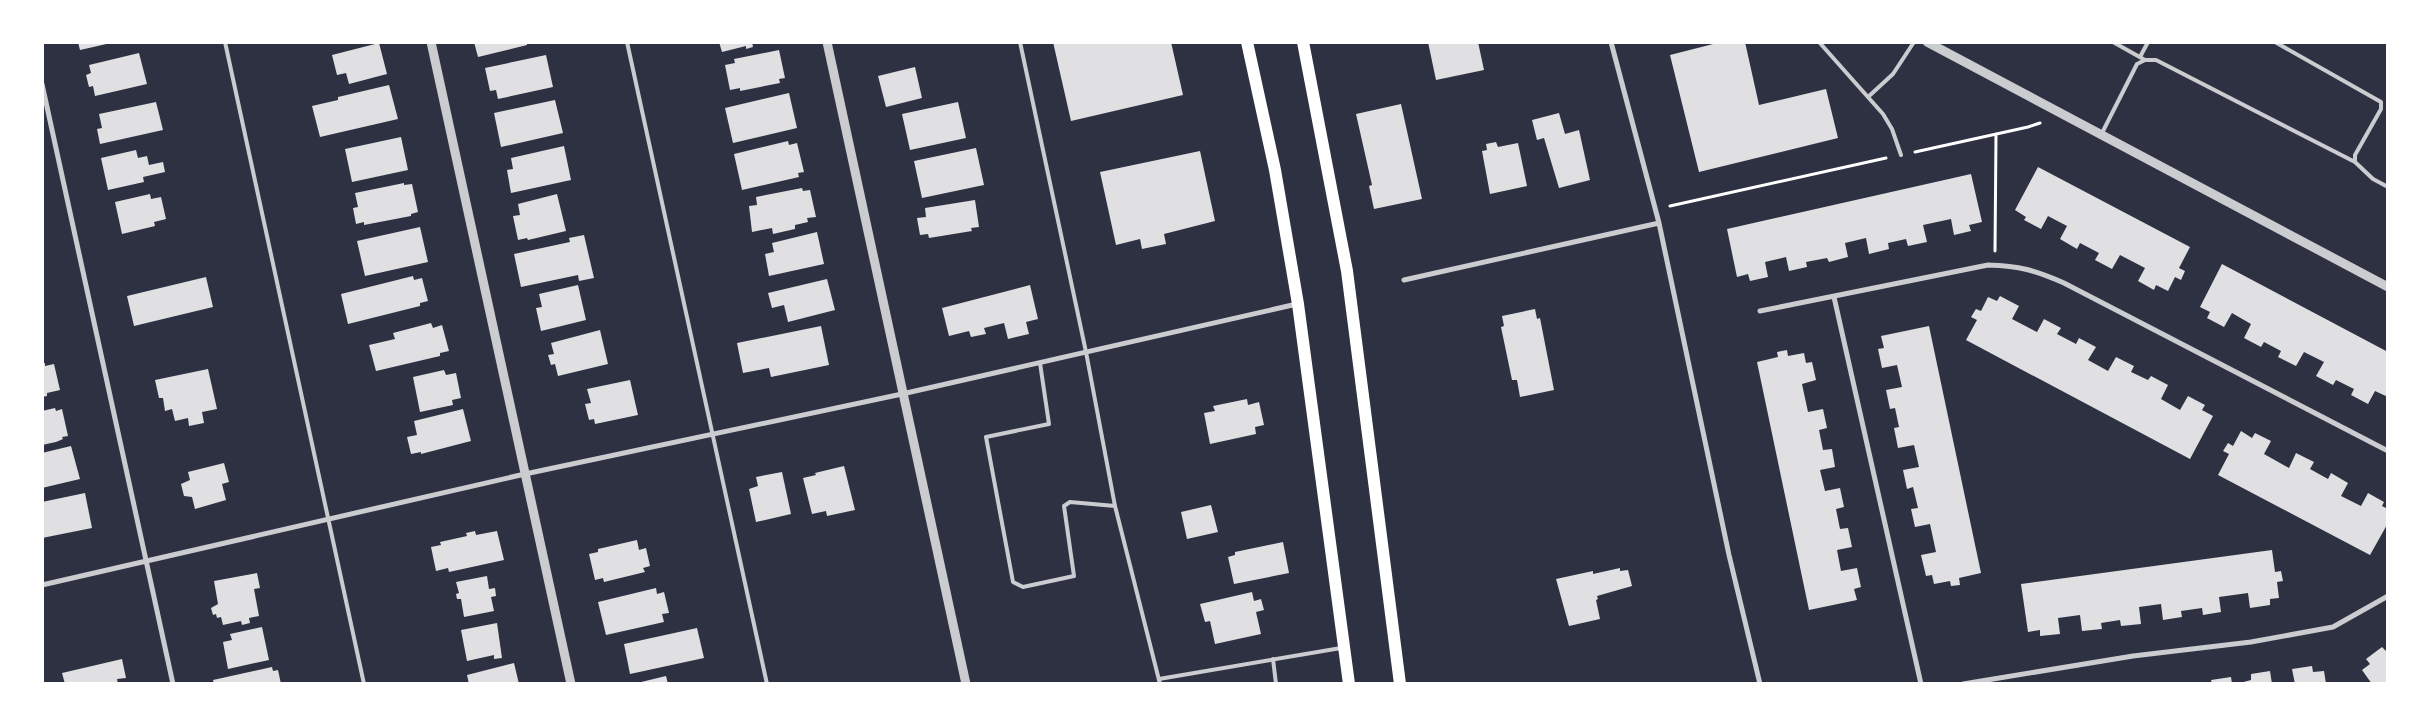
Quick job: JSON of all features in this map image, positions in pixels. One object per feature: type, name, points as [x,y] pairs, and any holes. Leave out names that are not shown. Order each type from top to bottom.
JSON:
[{"type":"main road","points":[[1247,42],[1274,170],[1298,304],[1349,684]]},
{"type":"main road","points":[[1303,42],[1347,271],[1400,684]]},
{"type":"street","points":[[431,42],[571,684]]},
{"type":"street","points":[[827,42],[966,684]]},
{"type":"street","points":[[1610,42],[1659,223],[1729,555],[1760,684]]},
{"type":"street","points":[[1927,42],[2388,286]]},
{"type":"street","points":[[42,84],[173,684]]},
{"type":"street","points":[[1404,280],[1659,223]]},
{"type":"street","points":[[1760,311],[1995,265],[2009,265],[2030,269],[2064,283],[2388,451]]},
{"type":"street","points":[[1834,296],[1921,684]]},
{"type":"street","points":[[42,585],[525,474],[902,394],[1298,304]]},
{"type":"street","points":[[1963,684],[2133,656],[2251,642],[2333,627],[2388,596]]},
{"type":"lane","points":[[225,42],[364,684]]},
{"type":"lane","points":[[627,42],[767,684]]},
{"type":"lane","points":[[1020,42],[1086,352],[1115,506],[1159,681],[1344,647]]},
{"type":"lane","points":[[1818,42],[1868,97],[1892,129],[1901,155]]},
{"type":"lane","points":[[1868,97],[1893,74],[1914,42]]},
{"type":"lane","points":[[2113,42],[2145,60]]},
{"type":"lane","points":[[2140,57],[2148,42]]},
{"type":"lane","points":[[2275,42],[2381,102],[2381,109],[2355,155],[2355,162]]},
{"type":"lane","points":[[2101,134],[2137,64],[2145,60],[2156,60],[2355,162],[2373,179],[2388,187]]},
{"type":"lane","points":[[1040,363],[1048,424],[986,437],[1014,582],[1023,587],[1074,576],[1064,506],[1070,502],[1115,506]]},
{"type":"lane","points":[[1273,659],[1276,684]]},
{"type":"path","points":[[1655,210],[2028,127],[2041,122],[2053,109]]},
{"type":"path","points":[[1995,265],[1996,134]]},
{"type":"building","points":[[78,42],[110,42],[111,43],[80,50]]},
{"type":"building","points":[[474,42],[527,42],[527,45],[478,57]]},
{"type":"building","points":[[719,42],[752,42],[753,47],[746,49],[746,46],[722,52]]},
{"type":"building","points":[[1053,42],[1171,42],[1183,95],[1071,121]]},
{"type":"building","points":[[1428,42],[1478,42],[1484,70],[1436,80]]},
{"type":"building","points":[[1721,42],[1745,42],[1759,105],[1826,89],[1838,138],[1699,172],[1670,55]]},
{"type":"building","points":[[379,43],[387,74],[349,84],[346,73],[337,75],[332,55]]},
{"type":"building","points":[[779,50],[785,78],[779,79],[780,83],[740,91],[740,88],[730,90],[725,65],[735,63],[734,59]]},
{"type":"building","points":[[139,53],[147,84],[95,96],[93,86],[89,87],[86,75],[91,73],[89,65]]},
{"type":"building","points":[[546,55],[553,87],[498,99],[496,90],[490,91],[485,68]]},
{"type":"building","points":[[915,67],[922,98],[886,107],[878,76]]},
{"type":"building","points":[[389,85],[398,119],[320,137],[312,106],[338,100],[338,97]]},
{"type":"building","points":[[789,93],[797,128],[733,143],[725,108]]},
{"type":"building","points":[[555,100],[563,133],[501,147],[494,113]]},
{"type":"building","points":[[156,102],[163,130],[100,144],[97,129],[102,128],[99,114]]},
{"type":"building","points":[[958,102],[966,138],[910,150],[902,114]]},
{"type":"building","points":[[1401,104],[1422,199],[1374,209],[1369,186],[1372,185],[1356,114]]},
{"type":"building","points":[[1559,113],[1565,134],[1579,130],[1590,180],[1559,188],[1544,138],[1537,140],[1532,120]]},
{"type":"building","points":[[401,137],[408,170],[352,182],[345,149]]},
{"type":"building","points":[[788,141],[789,145],[797,143],[804,172],[798,173],[799,177],[742,190],[734,154]]},
{"type":"building","points":[[1496,142],[1498,147],[1518,143],[1527,186],[1490,194],[1482,151],[1487,150],[1486,144]]},
{"type":"building","points":[[564,146],[571,180],[511,193],[507,170],[513,169],[511,158]]},
{"type":"building","points":[[976,148],[984,185],[922,198],[914,161]]},
{"type":"building","points":[[136,150],[138,158],[147,156],[149,165],[163,162],[165,172],[143,177],[144,182],[108,190],[101,158]]},
{"type":"building","points":[[1200,151],[1215,221],[1164,234],[1166,244],[1142,249],[1140,239],[1116,245],[1100,172]]},
{"type":"building","points":[[2038,167],[2190,247],[2179,268],[2185,271],[2181,280],[2175,277],[2168,291],[2156,285],[2154,290],[2138,281],[2145,268],[2120,255],[2112,269],[2095,260],[2099,253],[2080,243],[2077,249],[2060,239],[2067,226],[2048,216],[2041,229],[2024,220],[2026,217],[2015,210]]},
{"type":"building","points":[[1971,174],[1982,222],[1969,225],[1971,231],[1954,235],[1951,219],[1923,225],[1927,242],[1908,246],[1906,239],[1888,243],[1889,249],[1869,254],[1866,238],[1845,243],[1848,257],[1829,262],[1827,258],[1806,262],[1807,267],[1789,271],[1786,257],[1765,262],[1768,277],[1750,281],[1748,274],[1737,277],[1727,229]]},
{"type":"building","points":[[404,183],[404,185],[412,184],[418,212],[411,214],[411,216],[364,225],[364,222],[356,224],[353,208],[358,207],[355,193]]},
{"type":"building","points":[[802,188],[803,191],[810,190],[816,217],[807,218],[808,222],[795,225],[795,229],[773,234],[772,228],[752,232],[749,206],[757,205],[756,197]]},
{"type":"building","points":[[150,194],[151,199],[161,197],[166,219],[154,222],[155,226],[122,234],[115,202]]},
{"type":"building","points":[[557,194],[566,231],[528,240],[527,238],[518,240],[513,216],[520,215],[518,204]]},
{"type":"building","points":[[975,200],[979,227],[971,228],[972,231],[929,238],[928,234],[920,235],[917,218],[926,217],[925,208]]},
{"type":"building","points":[[420,227],[428,262],[365,276],[357,241]]},
{"type":"building","points":[[817,232],[824,264],[769,276],[765,254],[774,252],[772,243]]},
{"type":"building","points":[[584,235],[594,278],[579,281],[578,275],[521,287],[514,254],[570,242],[569,238]]},
{"type":"building","points":[[2222,264],[2388,352],[2388,397],[2375,391],[2368,404],[2351,395],[2354,389],[2336,380],[2333,385],[2316,376],[2324,362],[2304,352],[2296,366],[2278,357],[2281,351],[2264,342],[2261,347],[2244,338],[2251,324],[2232,313],[2224,327],[2207,318],[2210,312],[2200,307]]},
{"type":"building","points":[[413,276],[414,280],[422,278],[428,301],[420,303],[420,306],[348,324],[341,294]]},
{"type":"building","points":[[206,277],[213,307],[134,326],[127,296]]},
{"type":"building","points":[[827,279],[835,310],[788,322],[784,305],[772,308],[768,293]]},
{"type":"building","points":[[578,285],[586,320],[541,331],[536,308],[542,307],[539,294]]},
{"type":"building","points":[[1030,285],[1038,319],[1026,322],[1029,334],[1008,339],[1004,323],[984,328],[986,334],[971,337],[969,331],[949,336],[942,308]]},
{"type":"building","points":[[2000,296],[2019,306],[2012,319],[2037,332],[2044,319],[2061,328],[2057,334],[2076,344],[2079,338],[2096,347],[2088,360],[2108,371],[2116,357],[2134,366],[2131,372],[2148,380],[2151,376],[2168,385],[2161,399],[2180,410],[2188,396],[2205,405],[2202,410],[2213,416],[2190,459],[1966,340],[1977,320],[1971,317],[1976,309],[1981,311],[1988,297],[1997,301]]},
{"type":"building","points":[[1535,309],[1537,319],[1540,318],[1554,390],[1520,397],[1517,380],[1512,380],[1501,327],[1504,326],[1502,316]]},
{"type":"building","points":[[431,323],[433,328],[442,325],[449,351],[440,353],[440,356],[376,371],[369,345],[395,339],[393,333]]},
{"type":"building","points":[[821,326],[829,365],[771,377],[769,368],[743,373],[737,343]]},
{"type":"building","points":[[1929,326],[1981,573],[1959,578],[1960,585],[1951,586],[1950,581],[1934,584],[1932,575],[1926,576],[1921,555],[1936,552],[1930,524],[1915,527],[1911,509],[1918,508],[1913,487],[1907,489],[1903,470],[1919,467],[1914,445],[1898,448],[1894,428],[1899,427],[1895,408],[1890,409],[1886,390],[1902,387],[1897,365],[1882,368],[1878,349],[1884,348],[1881,336]]},
{"type":"building","points":[[600,330],[608,364],[558,376],[555,364],[551,365],[548,355],[554,354],[551,343]]},
{"type":"building","points":[[1787,350],[1788,356],[1804,353],[1806,363],[1812,362],[1816,380],[1802,384],[1808,412],[1823,409],[1827,428],[1819,430],[1823,450],[1832,449],[1835,467],[1820,470],[1825,491],[1840,488],[1844,507],[1836,509],[1840,529],[1848,528],[1852,547],[1837,550],[1841,571],[1857,568],[1861,587],[1854,589],[1857,600],[1809,610],[1757,362],[1778,357],[1777,352]]},
{"type":"building","points":[[45,363],[45,366],[54,364],[60,390],[47,393],[47,396],[42,397],[42,364]]},
{"type":"building","points":[[208,369],[217,409],[202,412],[204,423],[189,426],[188,418],[175,421],[172,409],[165,411],[163,398],[159,398],[155,380]]},
{"type":"building","points":[[444,370],[446,375],[456,373],[461,398],[452,400],[453,405],[420,412],[413,377]]},
{"type":"building","points":[[630,380],[638,415],[595,424],[594,419],[589,420],[585,404],[591,403],[587,389]]},
{"type":"building","points":[[1247,399],[1248,405],[1259,402],[1264,425],[1255,427],[1256,434],[1210,444],[1204,413],[1215,411],[1213,406]]},
{"type":"building","points":[[55,408],[56,411],[62,409],[68,436],[62,437],[63,439],[56,442],[42,445],[42,411]]},
{"type":"building","points":[[463,409],[471,441],[421,454],[421,452],[411,454],[407,437],[417,435],[414,421]]},
{"type":"building","points":[[2241,431],[2252,438],[2255,433],[2271,441],[2264,454],[2289,468],[2296,453],[2314,462],[2310,469],[2328,479],[2331,473],[2348,483],[2341,496],[2361,506],[2368,493],[2384,502],[2382,506],[2388,509],[2388,523],[2370,555],[2218,475],[2229,454],[2223,451],[2228,443],[2233,446]]},
{"type":"building","points":[[71,446],[80,479],[42,488],[42,453]]},
{"type":"building","points":[[224,463],[229,482],[222,484],[226,500],[195,509],[192,497],[184,496],[181,484],[190,480],[188,472]]},
{"type":"building","points":[[844,466],[855,510],[827,516],[826,511],[812,514],[803,478]]},
{"type":"building","points":[[782,472],[791,514],[756,522],[749,489],[758,486],[756,477]]},
{"type":"building","points":[[85,493],[92,528],[42,538],[42,502]]},
{"type":"building","points":[[1211,505],[1218,532],[1187,539],[1181,512]]},
{"type":"building","points":[[475,531],[476,535],[497,531],[504,560],[449,572],[448,568],[436,571],[431,547],[441,545],[440,542],[467,536],[466,533]]},
{"type":"building","points":[[637,540],[639,550],[646,548],[650,566],[643,568],[645,572],[604,582],[603,578],[595,580],[589,554],[598,552],[598,549]]},
{"type":"building","points":[[1283,542],[1289,573],[1234,584],[1228,557],[1235,555],[1235,552]]},
{"type":"building","points":[[2272,550],[2275,572],[2281,571],[2283,581],[2277,582],[2279,598],[2270,599],[2270,605],[2250,608],[2248,593],[2219,597],[2221,612],[2203,615],[2202,608],[2181,611],[2182,617],[2163,620],[2161,604],[2139,607],[2141,624],[2121,626],[2120,620],[2101,623],[2102,629],[2082,631],[2080,615],[2058,618],[2060,634],[2040,636],[2040,630],[2028,632],[2021,584]]},
{"type":"building","points":[[1620,568],[1620,571],[1628,570],[1632,586],[1597,596],[1598,599],[1596,600],[1600,619],[1569,626],[1556,579],[1593,571],[1593,574]]},
{"type":"building","points":[[257,573],[260,588],[254,589],[259,616],[249,618],[250,623],[242,625],[241,621],[223,625],[221,617],[217,618],[216,614],[213,615],[211,608],[218,604],[214,581]]},
{"type":"building","points":[[487,576],[489,589],[495,588],[496,596],[491,597],[494,611],[464,617],[461,599],[457,599],[456,594],[459,593],[456,582]]},
{"type":"building","points":[[656,588],[657,594],[664,592],[669,613],[662,614],[664,622],[606,635],[598,602]]},
{"type":"building","points":[[1252,592],[1254,601],[1261,599],[1264,610],[1256,612],[1261,634],[1215,644],[1210,621],[1205,622],[1200,604]]},
{"type":"building","points":[[497,623],[502,658],[494,659],[494,655],[467,661],[461,630]]},
{"type":"building","points":[[262,627],[269,660],[228,669],[223,642],[232,640],[230,634]]},
{"type":"building","points":[[697,628],[704,658],[630,674],[624,644]]},
{"type":"building","points":[[2382,647],[2388,653],[2388,684],[2372,684],[2362,670],[2370,664],[2366,659]]},
{"type":"building","points":[[122,659],[126,678],[117,679],[118,684],[65,684],[62,673]]},
{"type":"building","points":[[514,663],[519,684],[469,684],[467,675]]},
{"type":"building","points":[[2312,666],[2313,672],[2324,671],[2326,684],[2295,684],[2292,669]]},
{"type":"building","points":[[272,667],[273,671],[278,670],[281,684],[214,684],[213,680]]},
{"type":"building","points":[[2270,671],[2272,684],[2236,684],[2251,680],[2251,674]]},
{"type":"building","points":[[666,676],[668,684],[637,684],[637,683]]},
{"type":"building","points":[[2231,677],[2232,684],[2212,684],[2211,680]]}]
